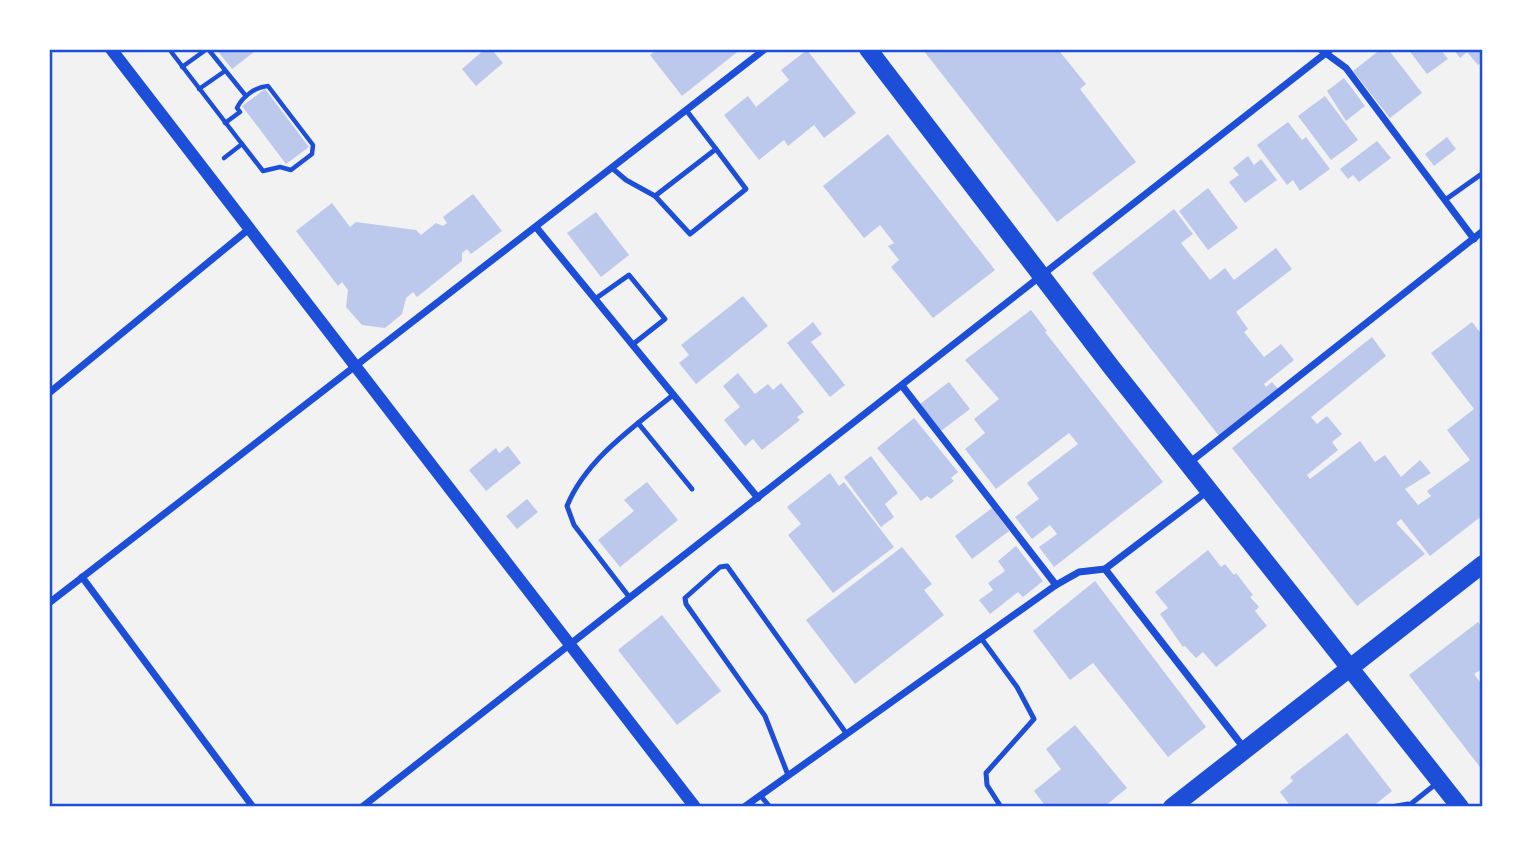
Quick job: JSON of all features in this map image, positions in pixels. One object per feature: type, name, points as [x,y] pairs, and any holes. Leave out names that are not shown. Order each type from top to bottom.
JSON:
[{"type":"main road","points":[[868,49],[1188,464],[1460,807]]},
{"type":"main road","points":[[1172,807],[1483,564]]},
{"type":"street","points":[[111,49],[695,807]]},
{"type":"street","points":[[49,603],[765,49]]},
{"type":"street","points":[[362,807],[903,387],[1325,51],[1346,68],[1474,239]]},
{"type":"street","points":[[536,227],[758,499]]},
{"type":"street","points":[[49,393],[249,229]]},
{"type":"street","points":[[1188,464],[1483,231]]},
{"type":"street","points":[[903,387],[1056,585]]},
{"type":"street","points":[[744,807],[1056,585],[1079,572],[1105,569],[1209,489]]},
{"type":"street","points":[[1105,569],[1246,749]]},
{"type":"street","points":[[82,577],[253,807]]},
{"type":"lane","points":[[612,168],[626,180],[654,196],[690,234],[746,189],[687,110]]},
{"type":"lane","points":[[654,196],[716,149]]},
{"type":"lane","points":[[1445,200],[1483,173]]},
{"type":"lane","points":[[595,299],[629,275],[665,319],[632,345]]},
{"type":"lane","points":[[630,598],[574,526],[566,506],[575,486],[638,423],[673,395]]},
{"type":"lane","points":[[638,423],[692,489]]},
{"type":"lane","points":[[788,775],[765,716],[686,604],[685,598],[720,567],[727,566],[846,733]]},
{"type":"lane","points":[[981,638],[1017,687],[1034,719],[986,774],[987,785],[1001,807]]},
{"type":"lane","points":[[1391,807],[1409,806],[1440,781]]},
{"type":"lane","points":[[760,795],[770,807]]},
{"type":"path","points":[[169,49],[225,123],[264,171],[280,167],[291,170],[312,154],[313,145],[268,86],[259,86],[246,96],[237,108],[240,112],[225,123]]},
{"type":"path","points":[[182,67],[207,49],[246,96]]},
{"type":"path","points":[[200,89],[225,71]]},
{"type":"path","points":[[223,158],[242,144]]},
{"type":"building","points":[[216,49],[252,49],[254,52],[232,69]]},
{"type":"building","points":[[485,49],[491,49],[503,63],[476,86],[462,69]]},
{"type":"building","points":[[658,49],[741,49],[682,96],[650,55]]},
{"type":"building","points":[[1064,49],[1060,52],[1086,84],[1080,89],[1136,162],[1057,222],[924,51]]},
{"type":"building","points":[[1381,49],[1388,49],[1422,93],[1390,118],[1353,71]]},
{"type":"building","points":[[1408,49],[1440,49],[1448,59],[1427,74]]},
{"type":"building","points":[[1453,49],[1483,49],[1483,61],[1478,65],[1467,52],[1460,58]]},
{"type":"building","points":[[807,50],[856,113],[824,138],[814,125],[788,146],[784,140],[759,160],[724,115],[748,96],[756,107],[789,80],[781,70]]},
{"type":"building","points":[[1344,78],[1365,106],[1346,121],[1327,91]]},
{"type":"building","points":[[265,89],[309,147],[286,164],[242,106]]},
{"type":"building","points":[[1325,96],[1358,140],[1331,160],[1298,116]]},
{"type":"building","points":[[1288,122],[1302,140],[1306,137],[1330,169],[1300,191],[1293,180],[1287,185],[1257,145]]},
{"type":"building","points":[[888,134],[995,270],[933,318],[891,267],[899,260],[888,246],[894,243],[880,225],[864,238],[823,186]]},
{"type":"building","points":[[1447,137],[1456,149],[1434,166],[1425,154]]},
{"type":"building","points":[[1377,141],[1391,158],[1359,182],[1353,175],[1348,179],[1340,169]]},
{"type":"building","points":[[1248,156],[1254,165],[1261,159],[1277,180],[1245,203],[1229,182],[1239,175],[1233,168]]},
{"type":"building","points":[[1208,188],[1238,228],[1208,250],[1179,211]]},
{"type":"building","points":[[473,194],[502,231],[471,254],[467,249],[462,253],[462,261],[417,297],[413,292],[406,298],[402,314],[385,328],[362,325],[346,307],[348,290],[342,282],[338,286],[296,231],[332,203],[350,227],[356,222],[416,230],[421,235],[436,223],[443,226],[447,223],[443,217]]},
{"type":"building","points":[[1174,209],[1193,234],[1181,243],[1210,280],[1225,268],[1234,280],[1276,248],[1292,269],[1236,312],[1248,329],[1244,332],[1264,357],[1281,344],[1294,360],[1264,384],[1266,387],[1272,382],[1278,389],[1219,436],[1092,273]]},
{"type":"building","points":[[596,212],[629,255],[601,277],[567,233]]},
{"type":"building","points":[[743,296],[768,326],[696,384],[679,363],[689,355],[681,345]]},
{"type":"building","points":[[1031,310],[1047,331],[1045,332],[1163,482],[1054,567],[1039,547],[1057,534],[1050,525],[1032,539],[1015,517],[1039,499],[1027,483],[1078,444],[1069,433],[996,489],[965,449],[985,433],[974,419],[999,399],[965,360]]},
{"type":"building","points":[[813,322],[822,334],[811,342],[845,385],[830,397],[787,343]]},
{"type":"building","points":[[1472,322],[1483,336],[1483,515],[1430,556],[1401,519],[1396,523],[1425,554],[1357,606],[1232,448],[1372,337],[1386,356],[1311,417],[1317,424],[1327,416],[1342,434],[1332,442],[1338,450],[1307,475],[1310,479],[1360,441],[1375,462],[1385,455],[1401,477],[1420,460],[1431,473],[1405,489],[1418,505],[1431,496],[1427,491],[1470,460],[1447,430],[1474,409],[1431,353]]},
{"type":"building","points":[[738,373],[755,394],[768,384],[773,390],[781,383],[804,412],[797,417],[800,420],[762,450],[753,439],[745,446],[724,420],[740,407],[723,386]]},
{"type":"building","points":[[949,382],[970,409],[941,431],[920,404]]},
{"type":"building","points":[[914,418],[958,472],[951,478],[954,481],[931,499],[927,496],[921,501],[877,448]]},
{"type":"building","points":[[508,446],[521,463],[486,491],[469,470],[496,448],[499,453]]},
{"type":"building","points":[[871,456],[898,493],[885,504],[894,517],[881,527],[844,477]]},
{"type":"building","points":[[830,473],[839,486],[844,482],[894,547],[833,593],[788,535],[801,524],[787,507]]},
{"type":"building","points":[[647,482],[678,520],[620,567],[598,540],[634,511],[624,500]]},
{"type":"building","points":[[527,499],[538,512],[517,529],[506,516]]},
{"type":"building","points":[[992,508],[1009,531],[972,559],[955,536]]},
{"type":"building","points":[[1016,546],[1043,581],[1023,597],[1018,592],[990,614],[979,600],[993,590],[988,583],[1005,571],[998,561]]},
{"type":"building","points":[[902,547],[932,584],[924,590],[944,615],[855,684],[806,620]]},
{"type":"building","points":[[1208,550],[1221,567],[1225,564],[1234,575],[1236,573],[1253,595],[1250,597],[1259,607],[1255,611],[1267,626],[1216,667],[1203,652],[1196,658],[1183,647],[1160,614],[1168,608],[1155,592]]},
{"type":"building","points":[[1095,581],[1206,727],[1168,757],[1093,663],[1070,680],[1033,631]]},
{"type":"building","points":[[662,615],[721,691],[677,725],[618,650]]},
{"type":"building","points":[[1478,622],[1483,629],[1483,668],[1474,674],[1483,686],[1483,771],[1409,675]]},
{"type":"building","points":[[1075,725],[1127,788],[1104,807],[1046,807],[1034,791],[1061,769],[1046,749]]},
{"type":"building","points":[[1347,733],[1392,791],[1372,807],[1291,807],[1280,792],[1293,781],[1290,777]]}]
